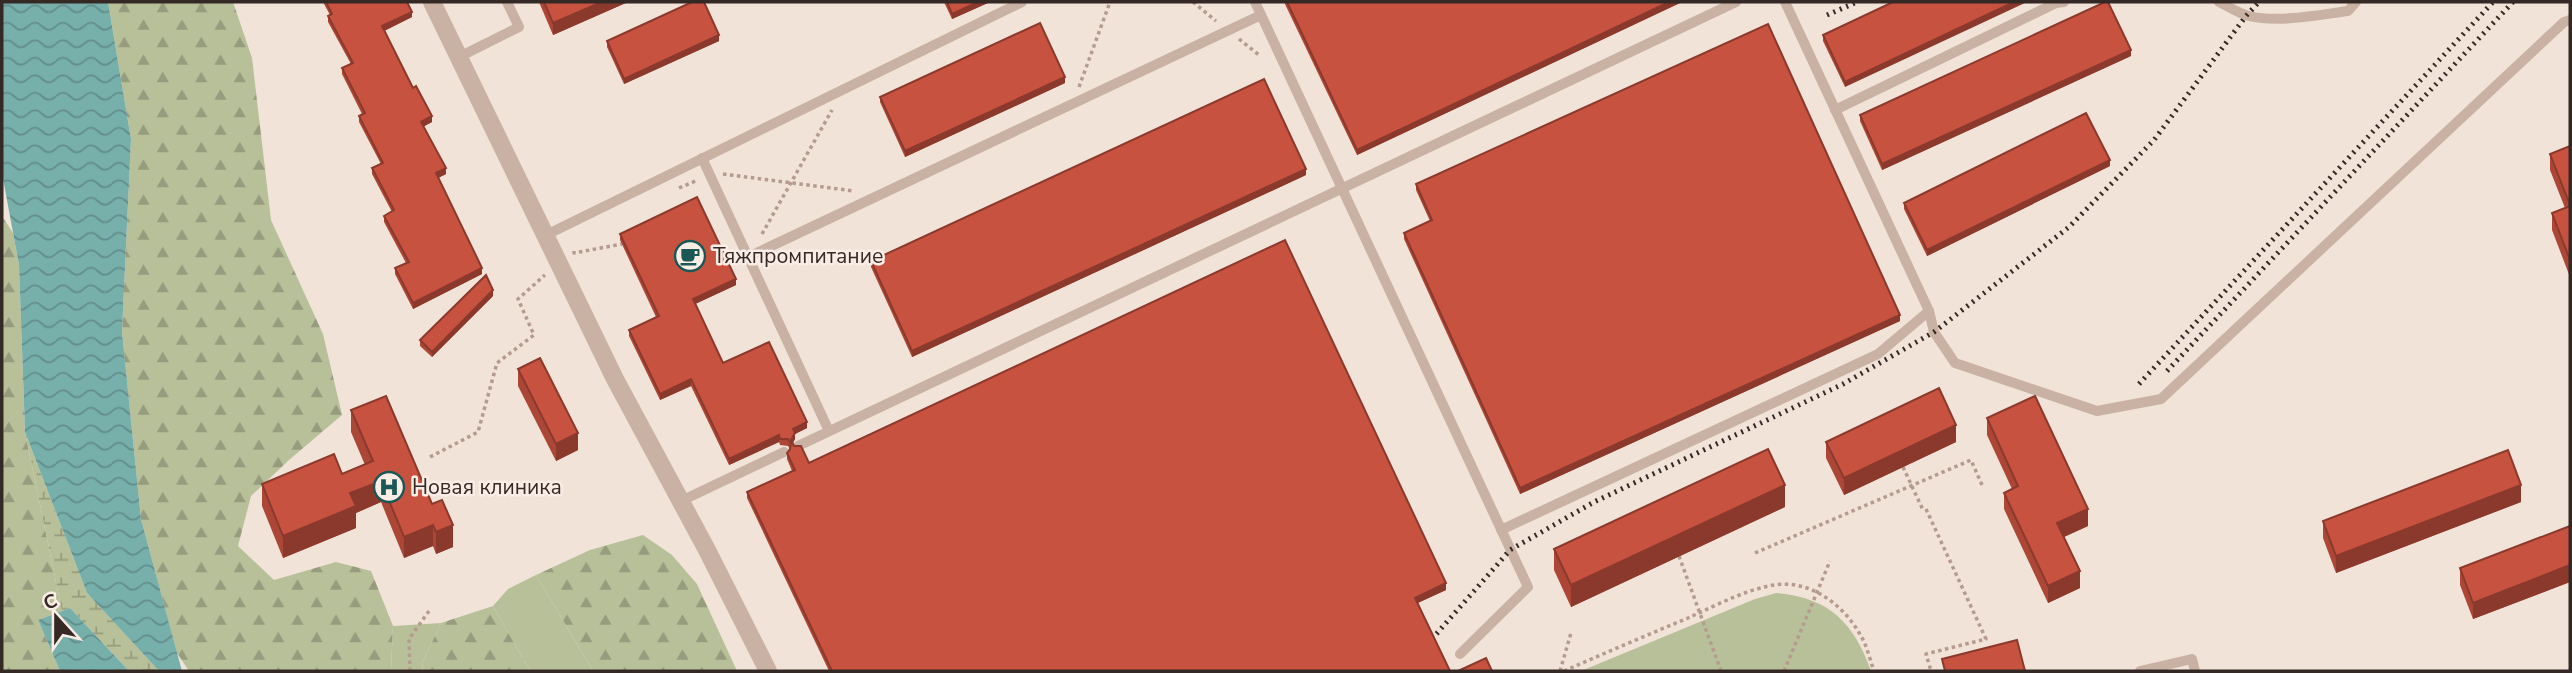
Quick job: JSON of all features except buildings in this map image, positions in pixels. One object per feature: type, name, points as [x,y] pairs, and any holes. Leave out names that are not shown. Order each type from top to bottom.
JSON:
[{"type":"street","points":[[432,2],[615,379],[768,671]]},
{"type":"lane","points":[[458,57],[519,27],[507,2]]},
{"type":"lane","points":[[546,235],[1022,2]]},
{"type":"lane","points":[[1255,2],[1528,587],[1460,654]]},
{"type":"lane","points":[[798,446],[1736,2]]},
{"type":"lane","points":[[1784,2],[1929,311],[1934,332],[1955,363],[2097,411],[2161,399],[2564,22],[2570,20]]},
{"type":"lane","points":[[1835,110],[2064,2]]},
{"type":"lane","points":[[2219,2],[2246,16],[2261,18],[2348,11],[2356,2]]},
{"type":"lane","points":[[748,257],[1261,15]]},
{"type":"lane","points":[[702,158],[829,431]]},
{"type":"lane","points":[[1501,530],[1878,354],[1929,311]]},
{"type":"lane","points":[[681,501],[784,452]]},
{"type":"lane","points":[[2140,671],[2192,659],[2195,671]]},
{"type":"path","points":[[1072,105],[1110,2]]},
{"type":"path","points":[[748,257],[845,88]]},
{"type":"path","points":[[702,158],[721,173],[883,194]]},
{"type":"path","points":[[569,241],[575,253]]},
{"type":"path","points":[[430,457],[478,432],[497,363],[534,335],[518,299],[559,263],[575,253],[622,244]]},
{"type":"path","points":[[1755,553],[1971,460],[1982,485]]},
{"type":"path","points":[[1903,467],[1986,639],[1926,654],[1931,671]]},
{"type":"path","points":[[1679,556],[1721,671]]},
{"type":"path","points":[[1784,671],[1830,561]]},
{"type":"path","points":[[1562,671],[1756,589],[1777,584],[1818,592],[1837,605],[1862,637],[1874,671]]},
{"type":"path","points":[[410,671],[409,639],[429,611]]},
{"type":"path","points":[[1562,671],[1571,633]]},
{"type":"green space","points":[[108,2],[233,2],[252,58],[271,220],[323,334],[342,415],[251,496],[238,546],[274,580],[336,562],[371,571],[393,626],[391,671],[189,671],[177,653],[141,519],[122,332],[131,139]]},
{"type":"green space","points":[[2,216],[13,233],[19,265],[25,432],[62,611],[38,620],[60,671],[2,671]]},
{"type":"green space","points":[[25,432],[87,593],[159,671],[129,671],[70,608],[62,611]]},
{"type":"green space","points":[[643,535],[672,555],[697,584],[737,671],[593,671],[536,575],[590,550]]},
{"type":"green space","points":[[536,575],[593,671],[530,671],[493,606],[508,589]]},
{"type":"green space","points":[[1776,593],[1811,600],[1837,616],[1856,639],[1871,671],[1581,671],[1755,599]]},
{"type":"green space","points":[[493,606],[530,671],[423,671],[422,663],[441,623]]},
{"type":"green space","points":[[441,623],[422,663],[423,671],[391,671],[393,626]]},
{"type":"water","points":[[2,2],[108,2],[131,139],[122,332],[141,519],[182,671],[159,671],[87,593],[25,432],[19,265],[2,173]]},
{"type":"water","points":[[70,608],[129,671],[60,671],[38,620]]},
{"type":"railway","points":[[1827,15],[1857,2]]},
{"type":"railway","points":[[1432,639],[1510,550],[1594,502],[1843,384],[1934,332],[2069,227],[2154,140],[2259,2]]},
{"type":"railway","points":[[2139,384],[2493,2]]},
{"type":"railway","points":[[2167,371],[2513,2]]},
{"type":"place","name":"Тяжпромпитание","points":[[690,256]]},
{"type":"place","name":"Новая клиника","points":[[389,487]]}]
